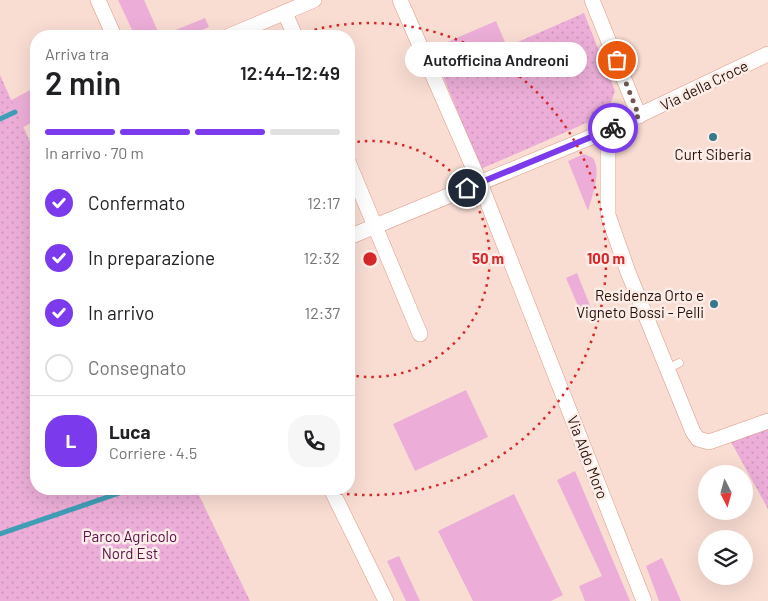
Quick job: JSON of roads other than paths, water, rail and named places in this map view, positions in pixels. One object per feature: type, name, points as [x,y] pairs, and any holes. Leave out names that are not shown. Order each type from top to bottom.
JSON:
[{"type":"street","points":[[98,0],[111,30]]},
{"type":"street","points":[[244,30],[314,0]]},
{"type":"street","name":"Via Aldo Moro","points":[[400,0],[480,183],[644,601]]},
{"type":"street","points":[[592,0],[639,116]]},
{"type":"street","points":[[285,13],[292,30]]},
{"type":"street","name":"Via della Croce","points":[[355,234],[608,130],[717,81],[768,54]]},
{"type":"street","points":[[608,130],[608,213],[628,272],[655,339],[673,366],[692,432],[698,439],[712,441],[768,421]]},
{"type":"street","points":[[355,178],[420,334]]},
{"type":"street","points":[[334,495],[386,601]]},
{"type":"waterway","points":[[0,119],[15,112]]},
{"type":"waterway","points":[[0,534],[114,495]]},
{"type":"place","name":"Autofficina Andreoni","points":[[617,60]]},
{"type":"place","name":"Curt Siberia","points":[[713,137]]},
{"type":"place","name":"Residenza Orto e Vigneto Bossi - Pelli","points":[[714,304]]},
{"type":"park label","name":"Parco Agricolo Nord Est","points":[[130,544]]}]
